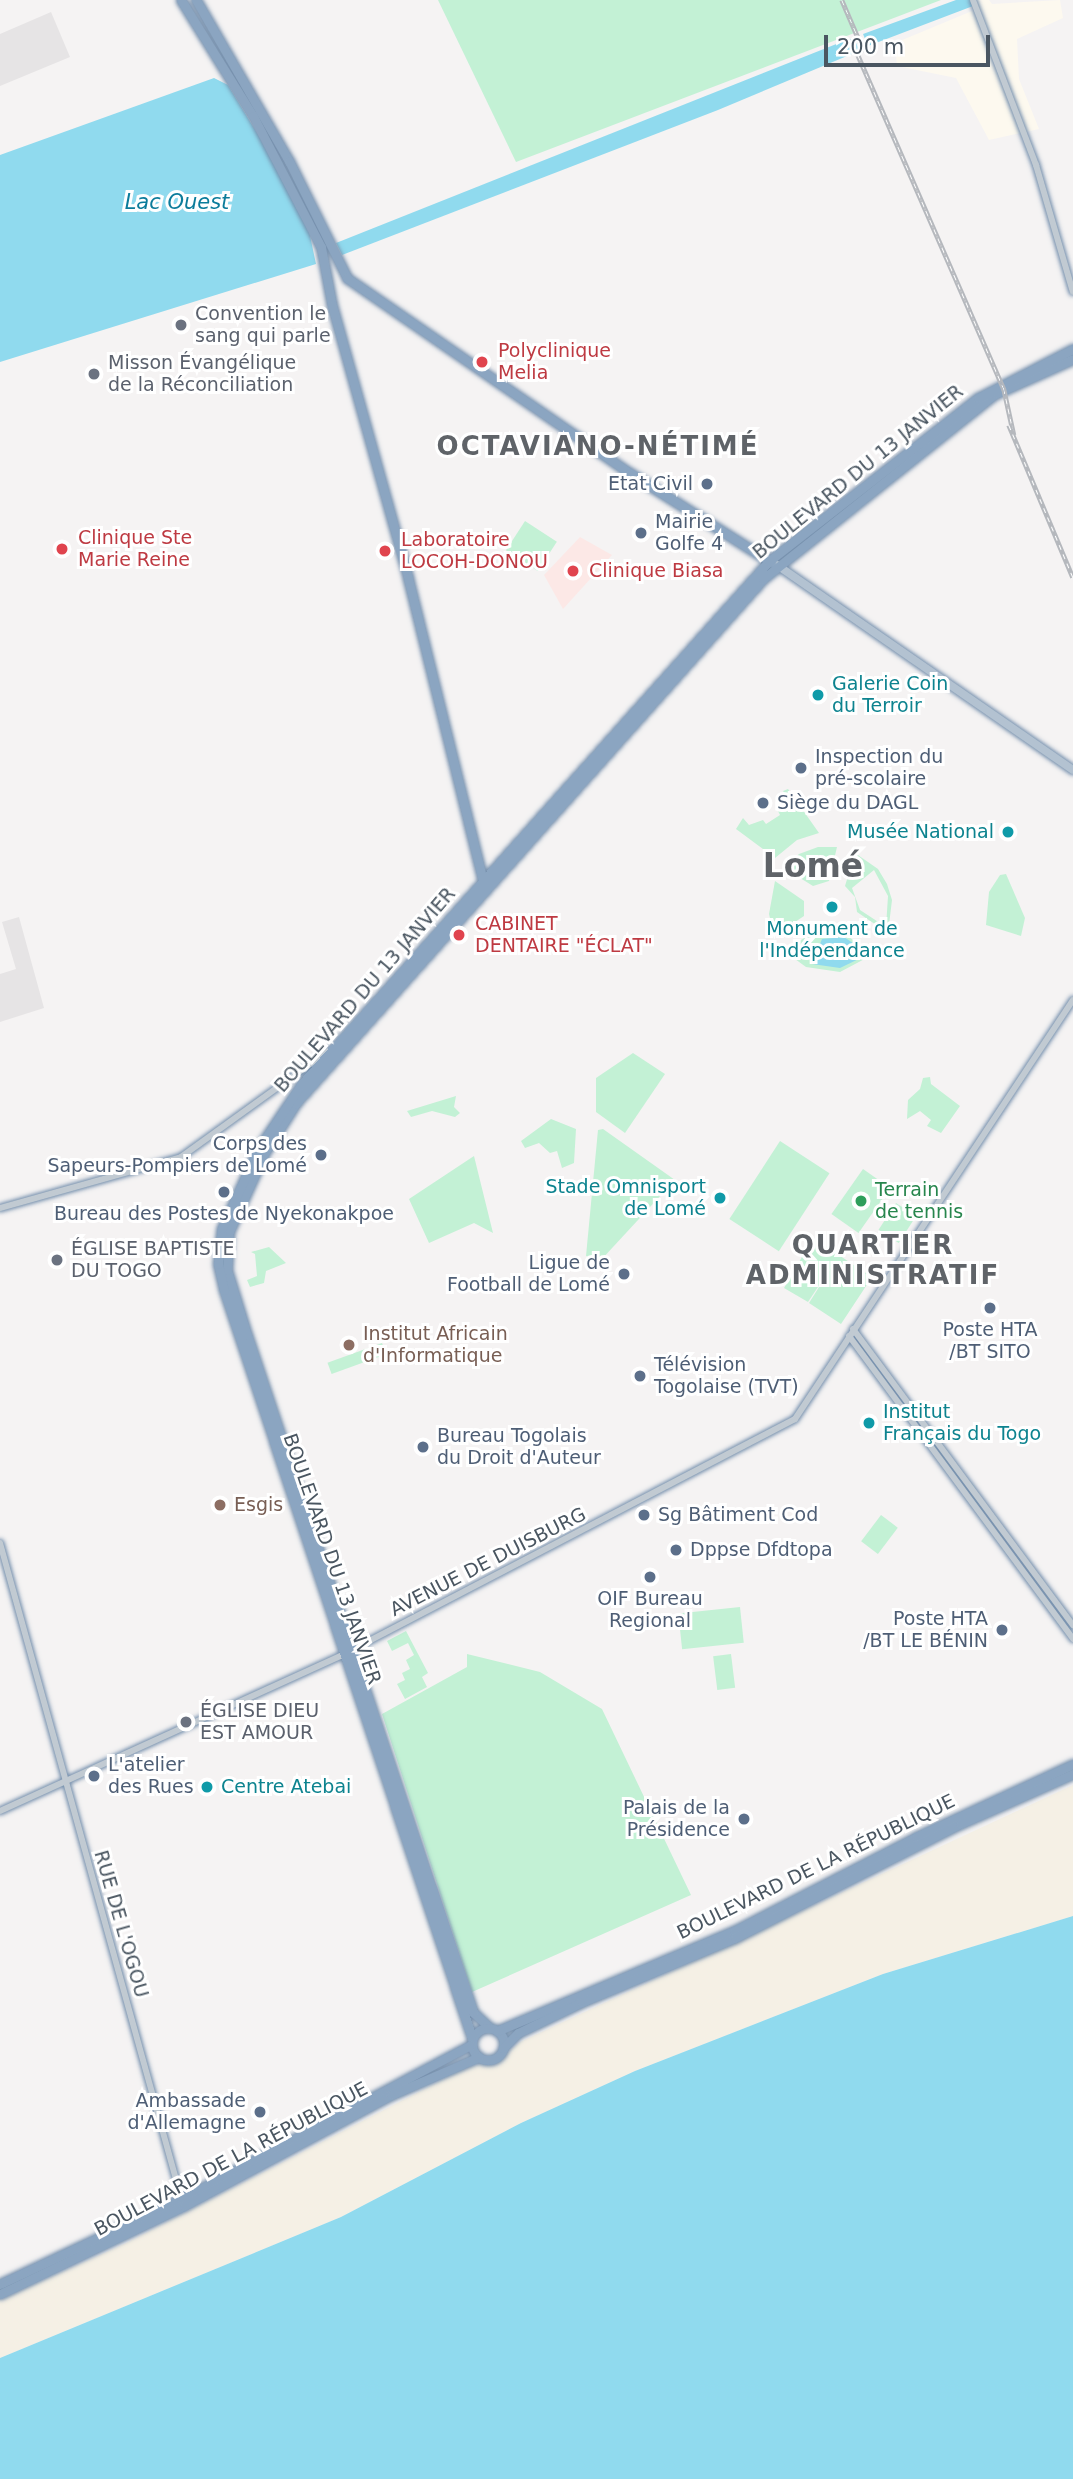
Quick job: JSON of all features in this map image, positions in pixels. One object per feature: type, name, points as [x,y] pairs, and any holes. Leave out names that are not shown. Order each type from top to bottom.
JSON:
[{"type":"highway","points":[[181,0],[313,216]]},
{"type":"highway","points":[[196,0],[313,216],[325,245],[337,259],[347,278],[630,473],[773,563]]},
{"type":"highway","points":[[325,245],[324,264],[484,886]]},
{"type":"highway","name":"BOULEVARD DU 13 JANVIER","points":[[479,2057],[230,1282],[228,1237],[248,1184],[296,1103],[484,886],[773,563],[978,398],[1073,349]]},
{"type":"highway","name":"BOULEVARD DU 13 JANVIER","points":[[773,563],[995,394],[1073,359]]},
{"type":"highway","name":"BOULEVARD DU 13 JANVIER","points":[[484,886],[332,1048],[279,1115],[241,1180],[220,1234],[218,1264],[473,2012],[493,2029],[503,2048]]},
{"type":"highway","name":"BOULEVARD DE LA RÉPUBLIQUE","points":[[0,2284],[183,2202],[493,2029],[734,1931],[928,1831],[1073,1764]]},
{"type":"highway","name":"BOULEVARD DE LA RÉPUBLIQUE","points":[[0,2294],[391,2095],[479,2057],[491,2059],[518,2033],[582,2002],[735,1938],[960,1824],[1073,1774]]},
{"type":"main road","points":[[773,563],[1073,770]]},
{"type":"street","points":[[974,0],[1036,165],[1073,292]]},
{"type":"street","points":[[1073,1000],[851,1333],[1073,1625]]},
{"type":"street","points":[[0,1208],[181,1157],[332,1048]]},
{"type":"street","name":"AVENUE DE DUISBURG","points":[[0,1811],[349,1651],[795,1419],[851,1333]]},
{"type":"street","points":[[949,1462],[1073,1639]]},
{"type":"street","name":"RUE DE L'OGOU","points":[[0,1543],[183,2202]]},
{"type":"shaded area","points":[[968,0],[989,0],[992,4],[1060,0],[1063,18],[1017,39],[1019,79],[1039,129],[989,140],[956,78],[897,66],[895,43],[972,11]]},
{"type":"shaded area","points":[[51,12],[70,57],[0,86],[0,34]]},
{"type":"shaded area","name":"Clinique Biasa","points":[[580,537],[612,555],[563,609],[544,575]]},
{"type":"shaded area","points":[[19,917],[44,1008],[0,1022],[0,974],[16,969],[2,922]]},
{"type":"green space","points":[[438,0],[941,0],[516,162]]},
{"type":"green space","points":[[525,521],[557,542],[538,571],[506,550]]},
{"type":"green space","points":[[788,789],[819,833],[797,840],[775,858],[736,829],[743,818],[749,825],[763,820],[766,824],[780,815],[777,809],[788,798],[783,791]]},
{"type":"green space","points":[[818,847],[837,847],[829,881],[813,886],[784,868],[799,854]]},
{"type":"green space","points":[[855,853],[878,869],[892,900],[888,933],[857,912],[855,897],[845,886]],"holes":[[[874,870],[888,896],[886,927],[860,910],[852,888]]]},
{"type":"green space","points":[[1006,874],[1025,918],[1021,936],[986,925],[989,892],[1000,875]]},
{"type":"green space","points":[[775,881],[804,901],[804,916],[774,936],[769,914]]},
{"type":"green space","points":[[815,931],[827,936],[843,933],[874,954],[840,972],[806,967],[784,951]]},
{"type":"green space","points":[[633,1053],[665,1074],[625,1133],[596,1112],[596,1078]]},
{"type":"green space","points":[[930,1077],[931,1084],[960,1106],[941,1133],[927,1126],[931,1120],[920,1111],[907,1119],[908,1100],[920,1089],[923,1078]]},
{"type":"green space","points":[[456,1096],[454,1107],[460,1113],[455,1117],[432,1111],[411,1117],[407,1111]]},
{"type":"green space","points":[[551,1119],[576,1129],[574,1163],[562,1168],[557,1151],[550,1153],[539,1143],[525,1148],[521,1141]]},
{"type":"green space","points":[[603,1129],[675,1180],[601,1260],[586,1256],[598,1130]]},
{"type":"green space","points":[[780,1141],[829,1173],[779,1251],[729,1219]]},
{"type":"green space","points":[[474,1156],[493,1233],[474,1223],[429,1243],[409,1199]]},
{"type":"green space","name":"Terrain de tennis","points":[[863,1169],[890,1188],[858,1233],[831,1214]]},
{"type":"green space","points":[[896,1203],[916,1216],[899,1243],[879,1230]]},
{"type":"green space","points":[[813,1238],[872,1277],[841,1324],[809,1303],[836,1260],[808,1302],[784,1288]]},
{"type":"green space","points":[[269,1247],[286,1263],[266,1271],[264,1283],[250,1287],[247,1280],[257,1276],[255,1254],[251,1252]]},
{"type":"green space","points":[[382,1343],[386,1354],[332,1374],[327,1363]]},
{"type":"green space","points":[[881,1515],[898,1528],[878,1554],[861,1541]]},
{"type":"green space","points":[[740,1607],[744,1643],[682,1649],[678,1613]]},
{"type":"green space","points":[[406,1631],[428,1673],[422,1677],[427,1687],[405,1699],[397,1684],[405,1680],[402,1673],[410,1669],[406,1660],[414,1655],[408,1643],[392,1651],[387,1641]]},
{"type":"green space","points":[[467,1654],[540,1672],[602,1709],[691,1895],[472,1992],[382,1714],[467,1667]]},
{"type":"green space","points":[[731,1654],[735,1688],[717,1690],[713,1656]]},
{"type":"sand","points":[[1073,1785],[1073,1916],[883,1974],[635,2071],[521,2123],[341,2217],[0,2358],[0,2300],[126,2243],[467,2067],[498,2061],[520,2042]]},
{"type":"water","points":[[956,0],[970,0],[973,6],[868,46],[863,34]]},
{"type":"water","points":[[849,39],[855,39],[859,51],[718,110],[342,255],[336,243]]},
{"type":"water","name":"Lac Ouest","points":[[214,78],[228,85],[268,151],[309,231],[316,264],[0,362],[0,155]]},
{"type":"water","points":[[844,937],[869,954],[840,968],[812,964],[822,939]]},
{"type":"water","points":[[1073,1916],[1073,2479],[0,2479],[0,2358],[341,2217],[521,2123],[635,2071],[883,1974]]},
{"type":"railway","points":[[842,0],[863,49],[858,55],[1004,389],[1014,435]]},
{"type":"railway","points":[[1009,425],[1073,577]]},
{"type":"place","name":"Convention le sang qui parle","points":[[181,325]]},
{"type":"place","name":"Polyclinique Melia","points":[[482,362]]},
{"type":"place","name":"Misson Évangélique de la Réconciliation","points":[[94,374]]},
{"type":"place","name":"Etat Civil","points":[[707,484]]},
{"type":"place","name":"Mairie Golfe 4","points":[[641,533]]},
{"type":"place","name":"Clinique Ste Marie Reine","points":[[62,549]]},
{"type":"place","name":"Laboratoire LOCOH-DONOU","points":[[385,551]]},
{"type":"place","name":"Clinique Biasa","points":[[573,571]]},
{"type":"place","name":"Galerie Coin du Terroir","points":[[818,695]]},
{"type":"place","name":"Inspection du pré-scolaire","points":[[801,768]]},
{"type":"place","name":"Siège du DAGL","points":[[763,803]]},
{"type":"place","name":"Musée National","points":[[1008,832]]},
{"type":"place","name":"Monument de l'Indépendance","points":[[832,907]]},
{"type":"place","name":"CABINET DENTAIRE \"ÉCLAT\"","points":[[459,935]]},
{"type":"place","name":"Corps des Sapeurs-Pompiers de Lomé","points":[[321,1155]]},
{"type":"place","name":"Bureau des Postes de Nyekonakpoe","points":[[224,1192]]},
{"type":"place","name":"Stade Omnisport de Lomé","points":[[720,1198]]},
{"type":"place","name":"Terrain de tennis","points":[[861,1201]]},
{"type":"place","name":"ÉGLISE BAPTISTE DU TOGO","points":[[57,1260]]},
{"type":"place","name":"Ligue de Football de Lomé","points":[[624,1274]]},
{"type":"place","name":"Poste HTA /BT SITO","points":[[990,1308]]},
{"type":"place","name":"Institut Africain d'Informatique","points":[[349,1345]]},
{"type":"place","name":"Télévision Togolaise (TVT)","points":[[640,1376]]},
{"type":"place","name":"Institut Français du Togo","points":[[869,1423]]},
{"type":"place","name":"Bureau Togolais du Droit d'Auteur","points":[[423,1447]]},
{"type":"place","name":"Esgis","points":[[220,1505]]},
{"type":"place","name":"Sg Bâtiment Cod","points":[[644,1515]]},
{"type":"place","name":"Dppse Dfdtopa","points":[[676,1550]]},
{"type":"place","name":"OIF Bureau Regional","points":[[650,1577]]},
{"type":"place","name":"Poste HTA /BT LE BÉNIN","points":[[1002,1630]]},
{"type":"place","name":"ÉGLISE DIEU EST AMOUR","points":[[186,1722]]},
{"type":"place","name":"L'atelier des Rues","points":[[94,1776]]},
{"type":"place","name":"Centre Atebai","points":[[207,1787]]},
{"type":"place","name":"Palais de la Présidence","points":[[744,1819]]},
{"type":"place","name":"Ambassade d'Allemagne","points":[[260,2112]]},
{"type":"district","name":"OCTAVIANO-NÉTIMÉ","points":[[598,447]]},
{"type":"district","name":"Lomé","points":[[813,866]]},
{"type":"district","name":"QUARTIER ADMINISTRATIF","points":[[873,1261]]}]
